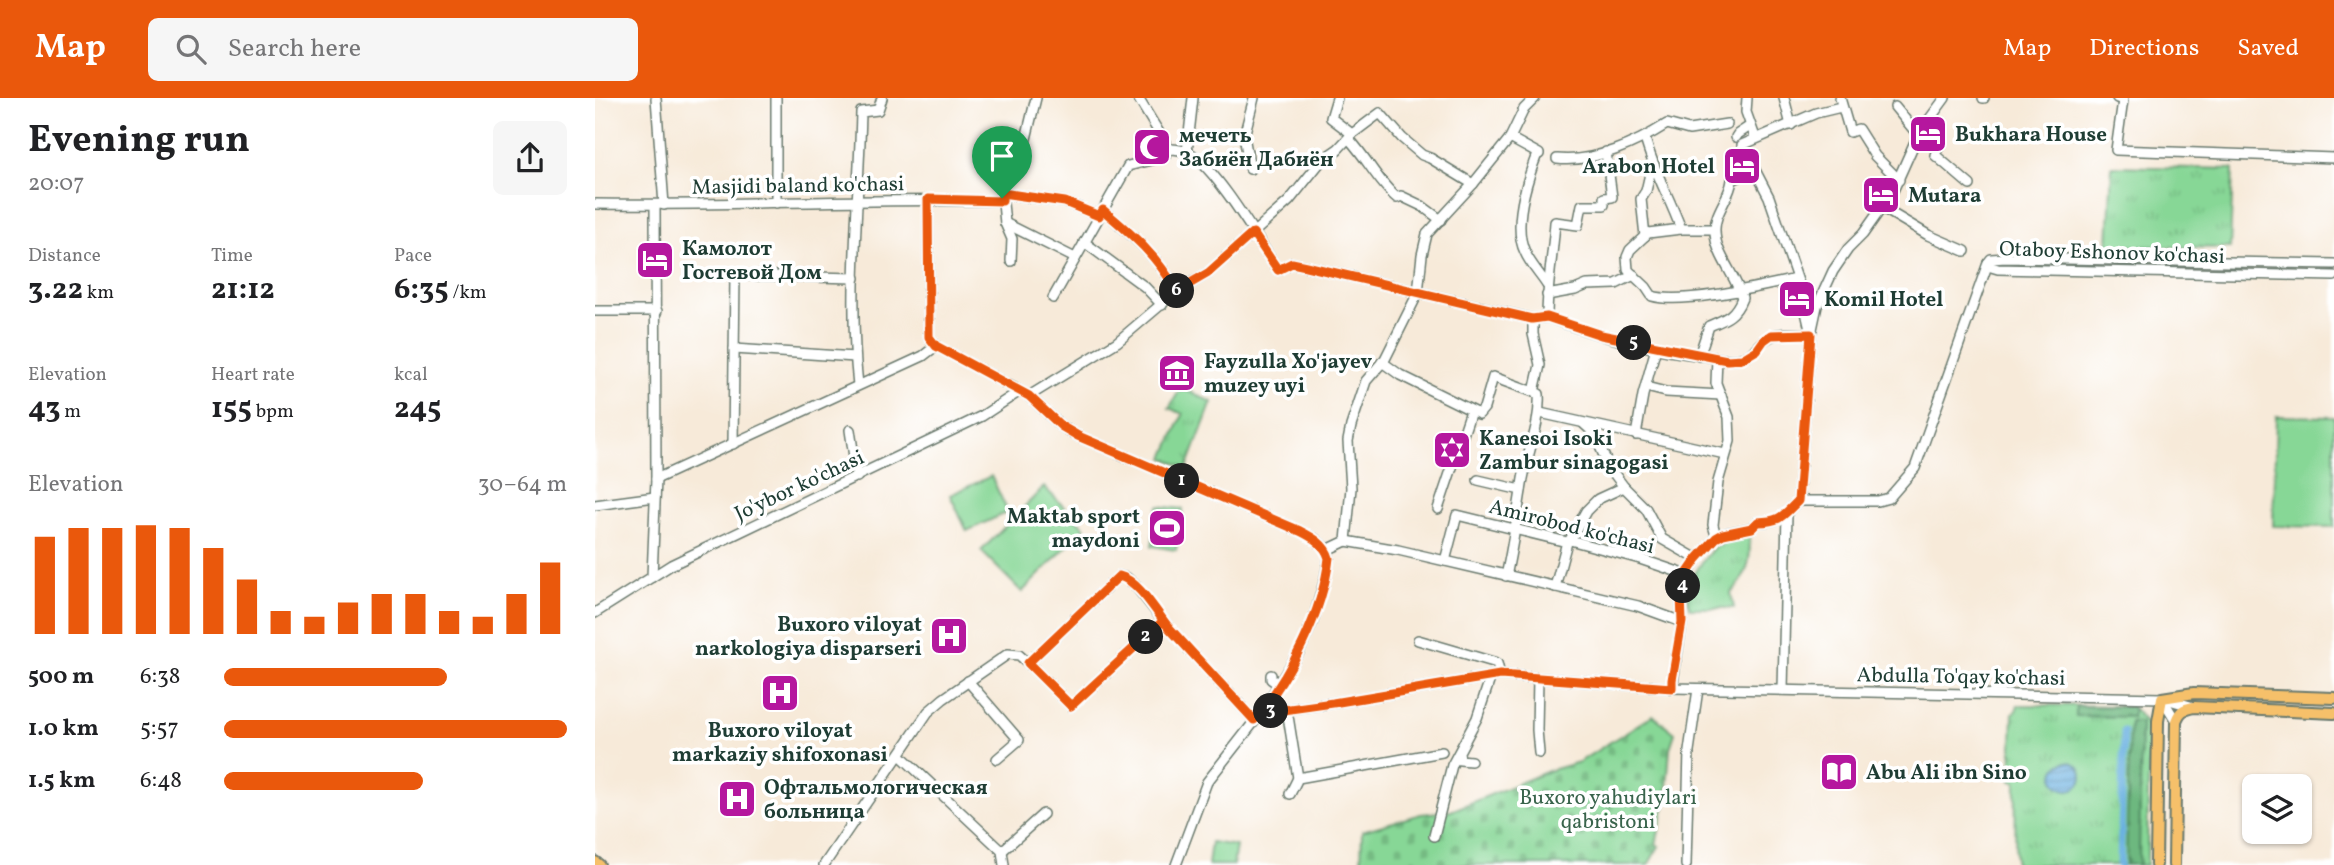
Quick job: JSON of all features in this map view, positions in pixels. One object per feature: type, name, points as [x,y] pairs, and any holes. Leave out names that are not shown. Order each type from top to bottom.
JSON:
[{"type":"main road","points":[[2155,865],[2159,698],[2194,693],[2334,698]]},
{"type":"main road","points":[[2174,865],[2176,721],[2179,713],[2185,708],[2193,707],[2334,713]]},
{"type":"street","points":[[652,577],[656,479],[659,205],[656,98]]},
{"type":"street","points":[[776,98],[776,203]]},
{"type":"street","points":[[858,385],[855,357],[855,278],[861,112],[877,110],[882,98]]},
{"type":"street","points":[[1011,261],[1012,239],[1005,223],[1002,184],[1005,174],[1017,160],[1025,143],[1036,98]]},
{"type":"street","points":[[1138,98],[1169,149],[1187,152],[1217,181],[1278,270],[1292,263],[1532,319],[1547,317],[1601,335],[1699,356],[1742,359],[1757,350],[1771,335],[1811,334]]},
{"type":"street","points":[[1187,152],[1193,98]]},
{"type":"street","points":[[1250,169],[1244,136],[1254,98]]},
{"type":"street","points":[[1337,98],[1331,118],[1350,137],[1382,186],[1397,198],[1401,196],[1422,206],[1441,220]]},
{"type":"street","points":[[1346,541],[1350,488],[1349,434],[1357,403],[1366,381],[1382,362],[1418,293],[1427,234],[1510,138],[1524,109],[1535,98]]},
{"type":"street","points":[[1747,98],[1746,113],[1755,137]]},
{"type":"street","points":[[1784,98],[1791,125]]},
{"type":"street","points":[[1672,688],[1682,622],[1682,574],[1720,536],[1752,528],[1758,522],[1776,521],[1798,501],[1811,334],[1817,306],[1833,271],[1848,248],[1863,234],[1899,180],[1899,174],[1918,135],[1945,98]]},
{"type":"street","points":[[2122,99],[2116,150],[2334,158]]},
{"type":"street","points":[[1750,126],[1738,134],[1739,141],[1791,125],[1841,103],[1850,132],[1858,129],[1875,156],[1899,180]]},
{"type":"street","points":[[1895,107],[1918,135]]},
{"type":"street","name":"Jo'ybor ko'chasi","points":[[595,613],[692,555],[982,416],[1117,342],[1177,291],[1208,273],[1289,201],[1322,160],[1380,113],[1402,138],[1422,155],[1473,184]]},
{"type":"street","points":[[1927,121],[1942,133],[1935,155],[1970,185]]},
{"type":"street","points":[[1556,159],[1577,160],[1605,152],[1645,138],[1667,124],[1689,130],[1727,124]]},
{"type":"street","points":[[1510,138],[1538,154],[1527,183],[1520,224],[1524,251],[1547,290]]},
{"type":"street","points":[[1645,138],[1652,165],[1669,197],[1681,229]]},
{"type":"street","points":[[1053,298],[1128,166],[1152,160],[1166,154],[1169,149]]},
{"type":"street","points":[[1547,317],[1547,290],[1555,222],[1578,225],[1582,205],[1604,205],[1604,198],[1612,197],[1605,152]]},
{"type":"street","points":[[1645,236],[1641,199],[1646,191],[1652,165]]},
{"type":"street","points":[[1699,356],[1709,326],[1730,318],[1738,309],[1742,298],[1721,253],[1714,229],[1720,207],[1728,196],[1733,180],[1755,170],[1769,197],[1801,290],[1811,334]]},
{"type":"street","name":"Masjidi baland ko'chasi","points":[[595,204],[859,202],[1002,197],[1065,202],[1101,213],[1145,247],[1163,267],[1177,291]]},
{"type":"street","points":[[928,199],[929,337],[936,346],[1024,393],[1061,426],[1078,436],[1300,531],[1327,550],[1328,567],[1314,621],[1299,652],[1257,716],[1207,782],[1176,865]]},
{"type":"street","points":[[1881,207],[1928,235],[1965,251]]},
{"type":"street","points":[[1005,223],[1076,258]]},
{"type":"street","points":[[1714,229],[1649,233],[1630,250],[1627,257],[1628,271],[1654,298],[1677,299],[1796,279]]},
{"type":"street","points":[[1084,242],[1145,286],[1162,305]]},
{"type":"street","name":"Otaboy Eshonov ko'chasi","points":[[2334,264],[2006,258],[1991,259],[1988,264],[1998,269],[2334,276]]},
{"type":"street","points":[[1798,501],[1883,500],[1889,498],[1915,468],[1988,264]]},
{"type":"street","points":[[733,444],[735,275],[855,278]]},
{"type":"street","points":[[1547,290],[1575,290],[1587,285],[1616,284],[1634,275]]},
{"type":"street","points":[[595,310],[657,311]]},
{"type":"street","points":[[1532,319],[1540,365],[1534,392]]},
{"type":"street","points":[[656,479],[923,356],[936,346]]},
{"type":"street","points":[[1636,435],[1656,348]]},
{"type":"street","points":[[734,349],[855,357]]},
{"type":"street","points":[[1717,358],[1716,383],[1730,427],[1730,440],[1718,481],[1713,525],[1720,536]]},
{"type":"street","points":[[1382,362],[1399,374],[1479,414],[1493,377],[1539,394],[1540,413],[1521,490],[1517,531],[1506,576]]},
{"type":"street","points":[[1646,387],[1666,392],[1721,396]]},
{"type":"street","points":[[1438,509],[1471,411]]},
{"type":"street","points":[[1540,413],[1725,454]]},
{"type":"street","points":[[1584,424],[1594,433],[1609,467],[1646,509],[1662,540],[1697,559]]},
{"type":"street","points":[[850,430],[856,477]]},
{"type":"street","points":[[1478,480],[1521,490]]},
{"type":"street","points":[[1555,587],[1569,541],[1586,511],[1598,499],[1624,487]]},
{"type":"street","points":[[595,505],[655,497]]},
{"type":"street","points":[[1783,691],[1787,513]]},
{"type":"street","name":"Amirobod ko'chasi","points":[[1445,561],[1457,515],[1640,559],[1682,574]]},
{"type":"street","points":[[1327,550],[1346,541],[1445,561],[1638,606],[1682,622]]},
{"type":"street","points":[[1028,663],[1119,576],[1127,578],[1135,585],[1163,621],[1257,716]]},
{"type":"street","points":[[824,865],[928,712],[968,681],[1008,654],[1019,655],[1071,706],[1163,621]]},
{"type":"street","points":[[1418,640],[1497,663],[1495,676],[1479,715],[1451,766],[1434,836]]},
{"type":"street","points":[[1271,675],[1271,679],[1278,684]]},
{"type":"street","name":"Abdulla To'qay ko'chasi","points":[[1257,716],[1495,676],[1698,689],[2159,698],[2193,707]]},
{"type":"street","points":[[1538,678],[1539,753]]},
{"type":"street","points":[[968,681],[1019,740],[997,759]]},
{"type":"street","points":[[1686,865],[1689,751],[1698,689]]},
{"type":"street","points":[[2248,694],[2248,709]]},
{"type":"street","points":[[2159,698],[2176,721]]},
{"type":"street","points":[[1287,710],[1298,778],[1290,794]]},
{"type":"street","points":[[1298,778],[1442,752]]},
{"type":"street","points":[[1459,753],[1460,760],[1471,761]]},
{"type":"street","points":[[900,755],[1002,851],[1004,865]]},
{"type":"street","points":[[1002,851],[1043,814]]},
{"type":"green space","points":[[2112,166],[2233,169],[2230,248],[2108,246]]},
{"type":"green space","points":[[1181,388],[1212,402],[1187,468],[1164,458],[1183,414],[1169,408]]},
{"type":"green space","points":[[2276,416],[2334,417],[2334,527],[2273,526]]},
{"type":"green space","points":[[991,476],[1008,512],[967,531],[950,495]]},
{"type":"green space","points":[[1044,487],[1085,528],[1022,592],[981,551]]},
{"type":"green space","name":"Maktab sport maydoni","points":[[1158,506],[1183,509],[1176,550],[1152,546]]},
{"type":"green space","points":[[1743,534],[1749,538],[1750,554],[1745,574],[1731,593],[1734,608],[1690,608],[1689,589],[1703,561],[1722,538]]},
{"type":"green space","points":[[2018,705],[2132,706],[2149,727],[2147,865],[2015,865],[2016,782],[2011,781],[2013,713]]},
{"type":"green space","points":[[2076,706],[2134,709],[2132,717],[2076,716]]},
{"type":"green space","name":"Buxoro yahudiylari qabristoni","points":[[1653,715],[1675,733],[1670,748],[1666,800],[1656,844],[1659,846],[1648,865],[1361,865],[1362,831],[1421,814],[1451,811],[1551,770],[1579,762]]},
{"type":"green space","points":[[2130,722],[2141,722],[2139,865],[2126,865]]},
{"type":"green space","points":[[1211,842],[1236,846],[1233,865],[1208,865]]},
{"type":"water","points":[[2068,762],[2078,766],[2082,776],[2078,786],[2068,790],[2058,786],[2054,776],[2058,766]]},
{"type":"waterway","points":[[2120,865],[2124,731]]},
{"type":"place","name":"Bukhara House","points":[[1928,134]]},
{"type":"place","name":"мечеть Забиён Дабиён","points":[[1152,147]]},
{"type":"place","name":"Arabon Hotel","points":[[1742,166]]},
{"type":"place","name":"Mutara","points":[[1881,195]]},
{"type":"place","name":"Камолот Гостевой Дом","points":[[655,260]]},
{"type":"place","name":"Komil Hotel","points":[[1797,299]]},
{"type":"place","name":"Fayzulla Xo'jayev muzey uyi","points":[[1177,373]]},
{"type":"place","name":"Kanesoi Isoki Zambur sinagogasi","points":[[1452,450]]},
{"type":"place","name":"Maktab sport maydoni","points":[[1167,528]]},
{"type":"place","name":"Buxoro viloyat narkologiya disparseri","points":[[949,636]]},
{"type":"place","name":"Buxoro viloyat markaziy shifoxonasi","points":[[780,693]]},
{"type":"place","name":"Abu Ali ibn Sino","points":[[1839,772]]},
{"type":"place","name":"Офтальмологическая больница","points":[[737,799]]},
{"type":"route","points":[[1002,198],[1002,193],[1065,202],[1099,216],[1103,210],[1145,247],[1163,267],[1177,291],[1208,273],[1253,233],[1278,270],[1292,263],[1532,319],[1547,317],[1601,335],[1699,356],[1742,359],[1757,350],[1771,335],[1811,334],[1798,501],[1776,521],[1758,522],[1752,528],[1716,538],[1686,575],[1681,594],[1682,622],[1672,688],[1500,675],[1261,713],[1254,720],[1169,628],[1135,585],[1127,578],[1119,576],[1028,663],[1071,706],[1163,621],[1169,628],[1223,687],[1254,720],[1299,652],[1314,621],[1329,558],[1327,550],[1300,531],[1078,436],[1061,426],[1029,396],[936,346],[929,337],[928,199],[1002,201],[1002,198]]}]
